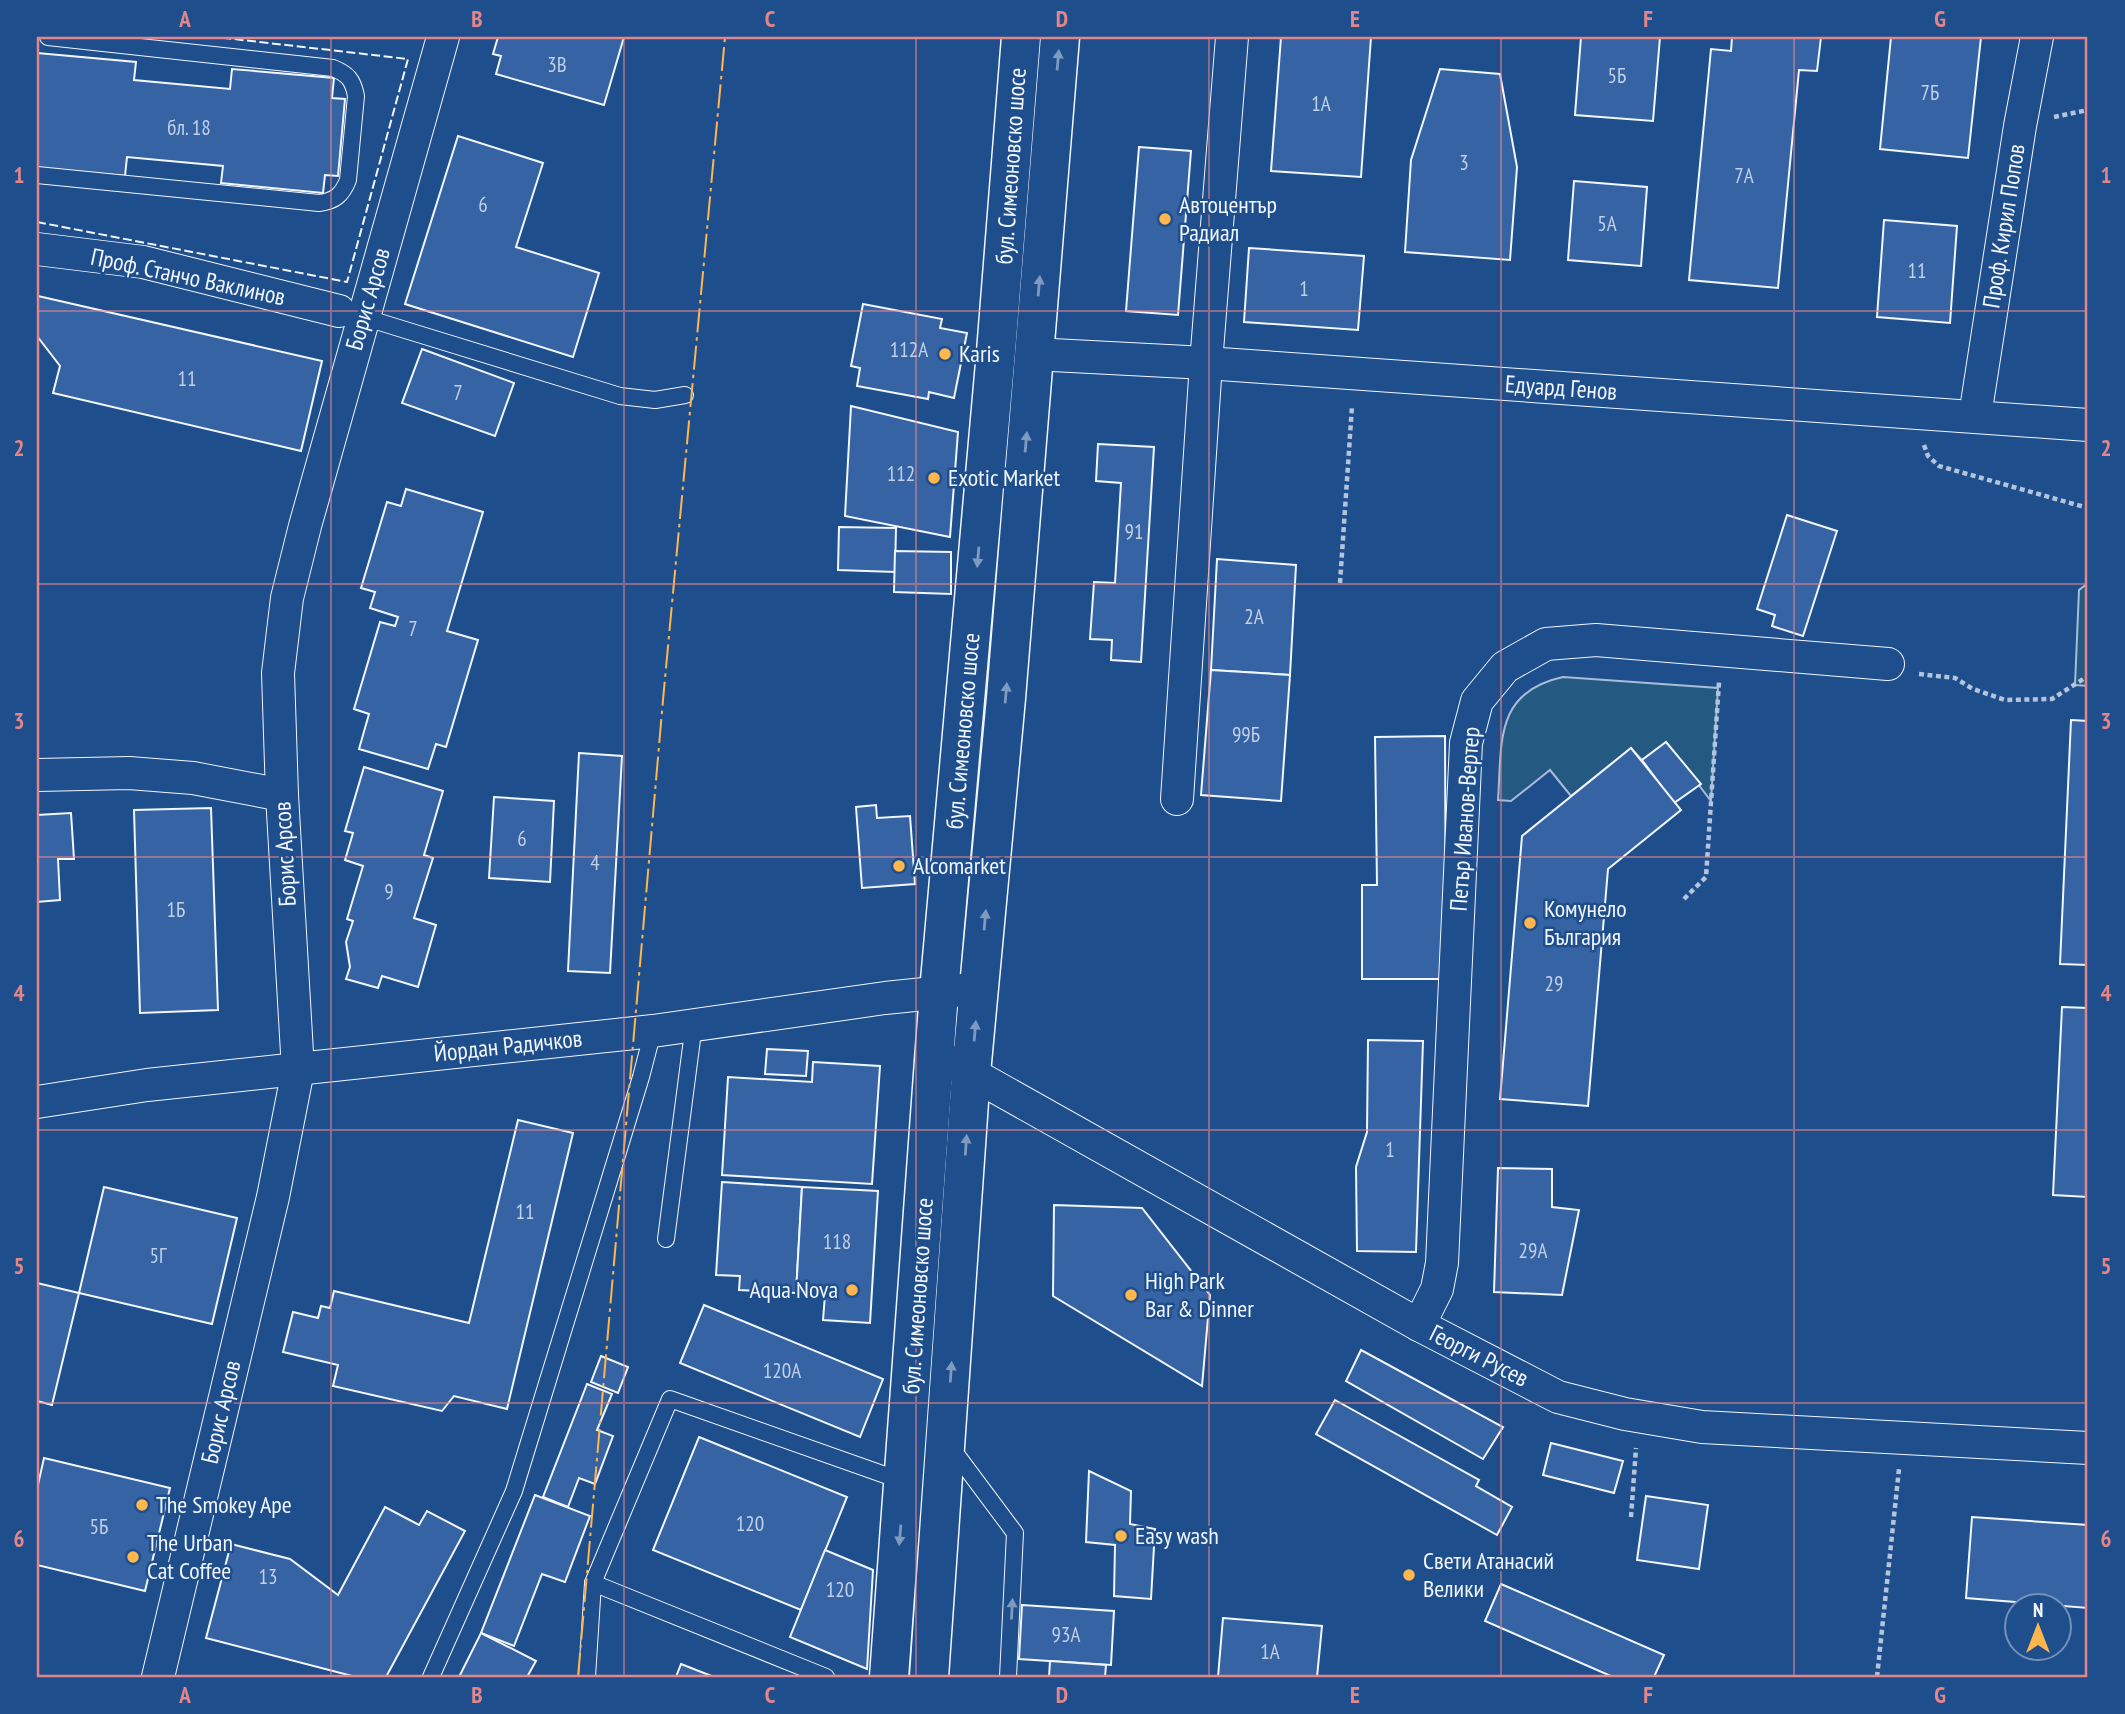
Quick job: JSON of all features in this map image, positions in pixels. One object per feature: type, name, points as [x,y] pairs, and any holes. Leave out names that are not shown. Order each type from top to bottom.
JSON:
[{"type":"main road","name":"бул. Симеоновско шосе","points":[[889,1677],[934,1054],[1021,37]]},
{"type":"main road","name":"бул. Симеоновско шосе","points":[[929,1677],[971,1073],[1006,698],[1059,37]]},
{"type":"street","name":"Борис Арсов","points":[[158,1677],[273,1197],[298,1070],[282,795],[278,673],[288,598],[351,314],[443,37]]},
{"type":"street","points":[[1177,799],[1206,363],[1232,37]]},
{"type":"street","name":"Проф. Кирил Попов","points":[[1975,416],[2020,125],[2037,37]]},
{"type":"street","name":"Проф. Станчо Ваклинов","points":[[37,249],[143,262],[351,314]]},
{"type":"street","name":"Едуард Генов","points":[[1033,354],[1206,363],[2088,425]]},
{"type":"street","name":"Петър Иванов-Вертер","points":[[1419,1325],[1437,1289],[1442,1263],[1466,743],[1477,701],[1505,667],[1545,644],[1596,640],[1888,664]]},
{"type":"street","points":[[37,775],[129,774],[192,778],[282,795]]},
{"type":"street","name":"Йордан Радичков","points":[[37,1102],[147,1085],[653,1031],[979,988]]},
{"type":"street","name":"Георги Русев","points":[[934,1054],[1419,1325],[1558,1396],[1639,1417],[1702,1427],[2088,1448]]},
{"type":"lane","points":[[37,175],[319,203],[332,201],[343,192],[348,180],[356,96],[354,83],[345,72],[333,68],[48,37]]},
{"type":"lane","points":[[351,314],[620,396],[655,400],[685,395]]},
{"type":"lane","points":[[666,1239],[694,1024]]},
{"type":"lane","points":[[431,1677],[514,1491],[653,1031]]},
{"type":"lane","points":[[587,1677],[593,1583],[670,1399],[905,1482]]},
{"type":"lane","points":[[946,1440],[1015,1533],[1008,1677]]},
{"type":"lane","points":[[593,1583],[826,1677]]},
{"type":"path","points":[[1340,583],[1354,373]]},
{"type":"path","points":[[1926,413],[1924,445],[1928,456],[1939,466],[2088,508]]},
{"type":"path","points":[[1684,898],[1706,877],[1721,650]]},
{"type":"path","points":[[1888,664],[1923,676],[1955,678],[1973,689],[2005,700],[2052,699],[2088,676]]},
{"type":"path","points":[[1631,1517],[1639,1417]]},
{"type":"path","points":[[1877,1677],[1902,1436]]},
{"type":"shaded area","points":[[2088,583],[2088,686],[2075,685],[2079,590]]},
{"type":"shaded area","points":[[1563,677],[1718,688],[1711,801],[1666,742],[1642,760],[1631,748],[1571,796],[1550,770],[1511,801],[1498,800],[1502,740],[1513,707],[1524,695],[1541,684]]},
{"type":"building","points":[[498,37],[624,37],[604,105],[496,74],[501,56],[493,54]]},
{"type":"building","points":[[1281,37],[1371,37],[1361,177],[1271,171]]},
{"type":"building","points":[[1581,37],[1660,37],[1653,121],[1575,115]]},
{"type":"building","points":[[1732,37],[1821,37],[1817,71],[1799,70],[1778,288],[1689,280],[1711,49],[1731,51]]},
{"type":"building","points":[[1891,37],[1981,37],[1968,158],[1880,149]]},
{"type":"building","points":[[37,53],[136,62],[134,80],[230,89],[232,69],[334,78],[332,98],[345,99],[338,176],[325,175],[323,193],[221,183],[223,166],[127,157],[125,176],[37,168]]},
{"type":"building","points":[[1440,69],[1500,74],[1517,167],[1510,260],[1405,252],[1411,160]]},
{"type":"building","points":[[458,136],[543,163],[516,247],[599,273],[573,357],[405,304]]},
{"type":"building","points":[[1139,147],[1191,151],[1178,315],[1126,311]]},
{"type":"building","points":[[1574,181],[1647,187],[1641,266],[1568,260]]},
{"type":"building","points":[[1884,220],[1957,226],[1950,323],[1877,317]]},
{"type":"building","points":[[1249,248],[1364,256],[1358,330],[1244,322]]},
{"type":"building","points":[[38,296],[322,361],[301,451],[53,393],[60,366],[37,336]]},
{"type":"building","points":[[863,304],[942,319],[940,328],[967,333],[954,398],[929,392],[928,399],[857,386],[860,368],[851,366]]},
{"type":"building","points":[[422,349],[514,383],[495,436],[402,403]]},
{"type":"building","points":[[851,406],[958,432],[950,537],[845,516]]},
{"type":"building","points":[[1098,444],[1154,447],[1141,662],[1111,660],[1112,640],[1090,639],[1094,582],[1115,583],[1121,483],[1096,481]]},
{"type":"building","points":[[406,489],[483,512],[447,631],[478,640],[446,747],[436,744],[428,769],[359,749],[369,714],[354,709],[380,622],[395,626],[398,617],[370,608],[375,592],[361,588],[387,502],[401,506]]},
{"type":"building","points":[[1787,515],[1837,531],[1803,636],[1772,626],[1775,615],[1757,609]]},
{"type":"building","points":[[839,527],[896,528],[895,572],[838,570]]},
{"type":"building","points":[[895,551],[951,552],[951,594],[894,592]]},
{"type":"building","points":[[1217,559],[1296,565],[1290,675],[1211,670]]},
{"type":"building","points":[[1211,670],[1290,675],[1281,801],[1201,795]]},
{"type":"building","points":[[2071,720],[2088,721],[2088,965],[2060,964]]},
{"type":"building","points":[[1445,736],[1446,979],[1362,979],[1362,885],[1377,885],[1375,737]]},
{"type":"building","points":[[1666,742],[1701,784],[1674,803],[1642,760]]},
{"type":"building","points":[[1631,748],[1681,810],[1608,869],[1588,1106],[1500,1099],[1522,836]]},
{"type":"building","points":[[579,753],[622,756],[610,973],[568,971]]},
{"type":"building","points":[[364,767],[443,791],[424,855],[433,858],[414,918],[436,925],[418,987],[382,976],[378,988],[346,979],[350,967],[346,942],[353,921],[347,919],[363,866],[345,860],[353,833],[345,831]]},
{"type":"building","points":[[494,797],[554,801],[550,882],[489,878]]},
{"type":"building","points":[[876,805],[877,818],[910,816],[915,884],[862,888],[856,807]]},
{"type":"building","points":[[211,808],[218,1010],[140,1013],[134,810]]},
{"type":"building","points":[[71,813],[74,859],[58,859],[60,900],[37,902],[37,815]]},
{"type":"building","points":[[2062,1007],[2088,1008],[2088,1197],[2053,1195]]},
{"type":"building","points":[[1368,1040],[1423,1041],[1416,1252],[1357,1251],[1356,1167],[1367,1132]]},
{"type":"building","points":[[767,1049],[808,1051],[806,1076],[765,1074]]},
{"type":"building","points":[[813,1062],[880,1066],[872,1184],[722,1175],[728,1077],[812,1082]]},
{"type":"building","points":[[518,1120],[573,1133],[507,1409],[454,1396],[442,1411],[333,1386],[338,1365],[283,1352],[293,1312],[318,1318],[321,1306],[330,1308],[334,1291],[469,1323]]},
{"type":"building","points":[[1498,1168],[1552,1169],[1552,1207],[1579,1210],[1562,1295],[1494,1292]]},
{"type":"building","points":[[722,1182],[802,1187],[796,1293],[739,1290],[740,1276],[716,1275]]},
{"type":"building","points":[[104,1187],[237,1218],[212,1324],[79,1293]]},
{"type":"building","points":[[802,1187],[878,1191],[870,1323],[823,1320],[825,1295],[796,1293]]},
{"type":"building","name":"High Park Bar & Dinner","points":[[1054,1205],[1142,1208],[1210,1295],[1202,1386],[1053,1296]]},
{"type":"building","points":[[37,1283],[79,1293],[52,1405],[37,1401]]},
{"type":"building","points":[[704,1305],[883,1379],[860,1437],[680,1363]]},
{"type":"building","points":[[1361,1350],[1503,1427],[1483,1459],[1346,1381]]},
{"type":"building","points":[[601,1356],[628,1367],[618,1393],[591,1382]]},
{"type":"building","points":[[587,1384],[612,1394],[597,1430],[613,1436],[595,1484],[579,1478],[568,1507],[543,1497]]},
{"type":"building","points":[[1335,1400],[1479,1480],[1476,1486],[1512,1507],[1497,1535],[1316,1434]]},
{"type":"building","points":[[699,1437],[847,1497],[801,1610],[653,1550]]},
{"type":"building","points":[[1551,1443],[1623,1461],[1614,1493],[1543,1475]]},
{"type":"building","points":[[44,1458],[170,1488],[145,1591],[37,1565],[37,1489]]},
{"type":"building","name":"Easy wash","points":[[1089,1471],[1131,1491],[1130,1524],[1155,1529],[1151,1599],[1114,1596],[1115,1545],[1086,1542]]},
{"type":"building","points":[[535,1495],[590,1516],[565,1582],[542,1574],[514,1646],[481,1633]]},
{"type":"building","points":[[1646,1496],[1708,1505],[1699,1569],[1637,1560]]},
{"type":"building","points":[[385,1507],[419,1525],[427,1511],[465,1531],[386,1677],[356,1677],[206,1638],[231,1544],[290,1559],[338,1595]]},
{"type":"building","points":[[1972,1517],[2088,1525],[2088,1608],[2072,1607],[2072,1592],[2002,1592],[2002,1601],[1966,1598]]},
{"type":"building","points":[[825,1550],[873,1570],[867,1669],[790,1637]]},
{"type":"building","points":[[1501,1584],[1664,1655],[1654,1677],[1613,1677],[1485,1621]]},
{"type":"building","points":[[1022,1605],[1114,1611],[1111,1665],[1019,1659]]},
{"type":"building","points":[[1223,1618],[1322,1626],[1317,1677],[1218,1677]]},
{"type":"building","points":[[481,1633],[536,1661],[527,1677],[459,1677]]},
{"type":"building","points":[[1050,1661],[1106,1665],[1105,1677],[1049,1677]]},
{"type":"building","points":[[681,1664],[714,1677],[676,1677]]},
{"type":"fence","points":[[37,222],[347,282],[408,59],[216,37]]},
{"type":"power","points":[[578,1677],[663,700],[725,37]]},
{"type":"place","name":"Автоцентър Радиал","points":[[1165,219]]},
{"type":"place","name":"Karis","points":[[945,354]]},
{"type":"place","name":"Exotic Market","points":[[934,478]]},
{"type":"place","name":"Alcomarket","points":[[899,866]]},
{"type":"place","name":"Комунело България","points":[[1530,923]]},
{"type":"place","name":"Aqua Nova","points":[[852,1290]]},
{"type":"place","name":"High Park Bar & Dinner","points":[[1131,1295]]},
{"type":"place","name":"The Smokey Ape","points":[[142,1505]]},
{"type":"place","name":"Easy wash","points":[[1121,1536]]},
{"type":"place","name":"The Urban Cat Coffee","points":[[133,1557]]},
{"type":"place","name":"Свети Атанасий Велики","points":[[1409,1575]]}]
